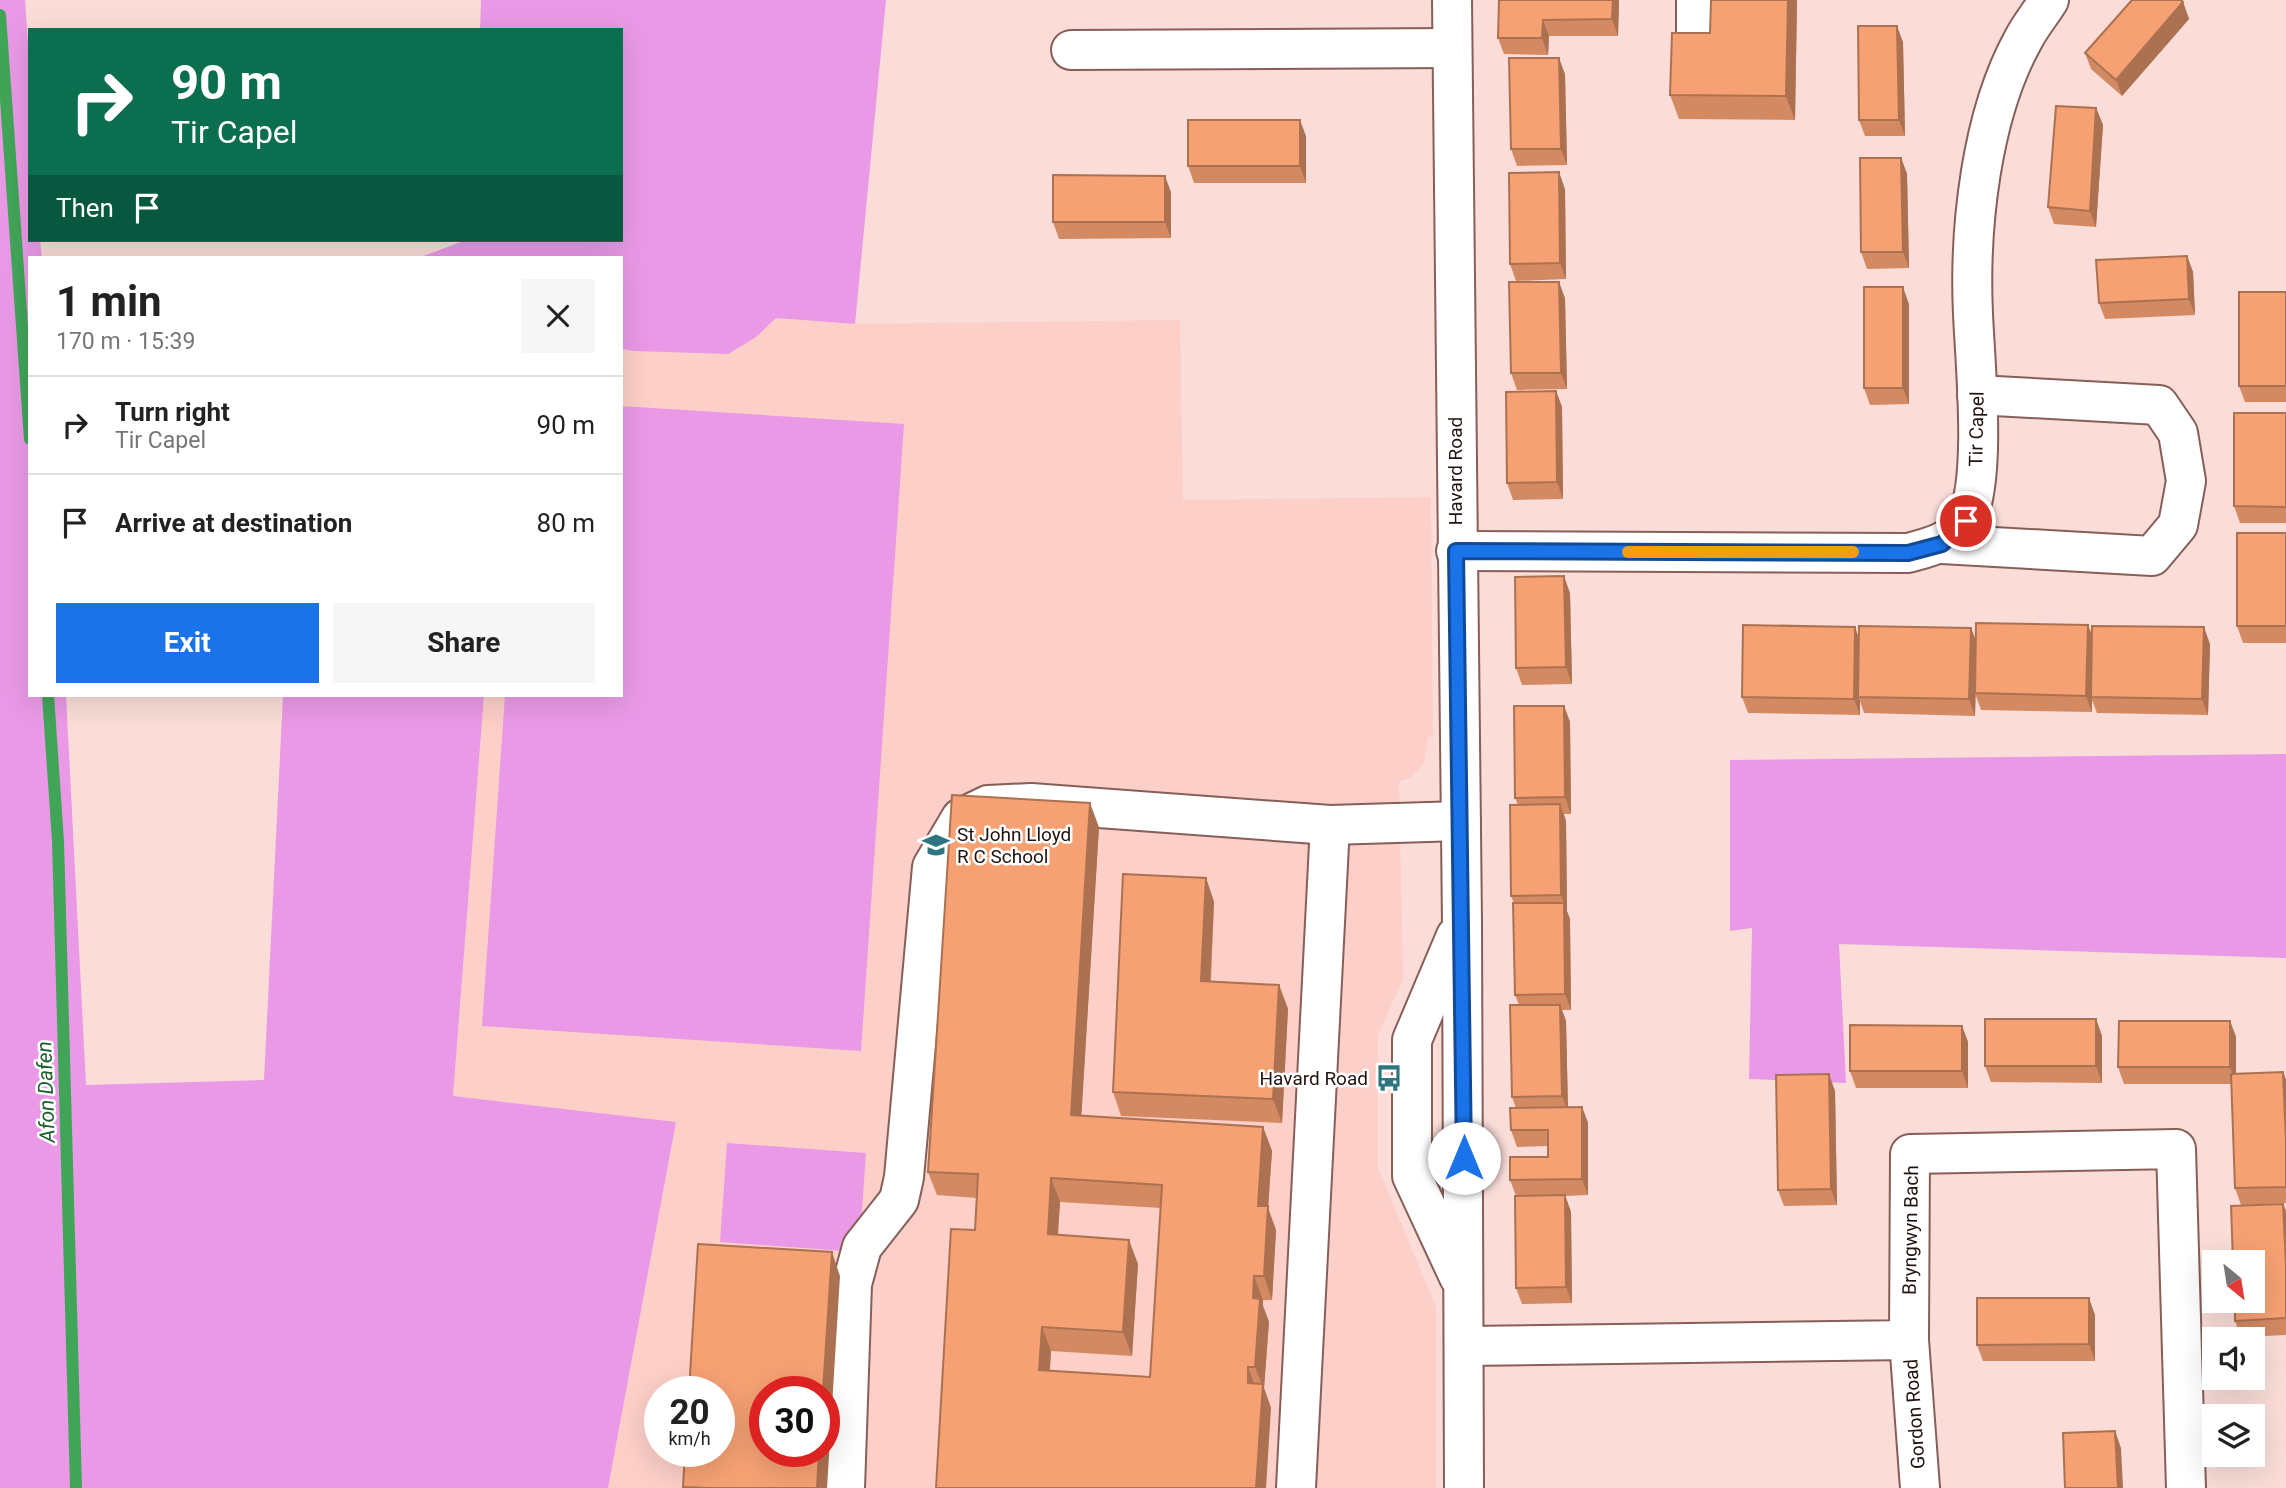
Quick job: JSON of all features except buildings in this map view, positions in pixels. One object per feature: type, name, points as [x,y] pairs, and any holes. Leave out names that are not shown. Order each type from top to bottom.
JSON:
[{"type":"street","name":"Havard Road","points":[[1452,0],[1465,1288],[1464,1488]]},
{"type":"street","points":[[1696,0],[1696,40]]},
{"type":"street","name":"Tir Capel","points":[[1942,544],[1966,521],[1975,489],[1977,395],[1973,253],[1976,209],[1988,128],[2022,41],[2049,0]]},
{"type":"street","points":[[1071,50],[1452,48]]},
{"type":"street","points":[[1456,551],[1908,553],[1942,544],[2152,556],[2178,525],[2186,481],[2178,433],[2159,405],[1977,395]]},
{"type":"street","points":[[845,1488],[852,1284],[862,1247],[899,1200],[904,1177],[932,867],[961,818],[988,805],[1031,803],[1330,825],[1461,821]]},
{"type":"street","points":[[1296,1488],[1330,825]]},
{"type":"street","points":[[1462,923],[1412,1040],[1412,1176],[1465,1288]]},
{"type":"street","name":"Bryngwyn Bach","points":[[1909,1340],[1910,1154],[2176,1149],[2186,1488]]},
{"type":"street","points":[[1465,1346],[1909,1340]]},
{"type":"street","name":"Gordon Road","points":[[1909,1340],[1920,1488]]},
{"type":"shaded area","points":[[0,0],[25,0],[28,43],[28,242],[40,242],[42,256],[28,256],[28,697],[66,697],[86,1085],[264,1080],[283,697],[484,697],[453,1096],[676,1122],[608,1488],[0,1488]]},
{"type":"shaded area","points":[[481,0],[886,0],[855,324],[776,318],[756,337],[728,354],[623,349],[623,256],[424,256],[461,242],[623,242],[623,28],[480,28]]},
{"type":"shaded area","name":"St John Lloyd R C School","points":[[776,318],[855,324],[1180,320],[1183,500],[1431,497],[1433,737],[1428,737],[1424,764],[1410,778],[1399,781],[1403,979],[1378,1035],[1378,1168],[1436,1307],[1436,1488],[608,1488],[676,1122],[453,1096],[484,697],[623,697],[623,349],[634,351],[756,337]]},
{"type":"shaded area","points":[[623,406],[904,424],[861,1051],[482,1026],[505,697],[623,697]]},
{"type":"shaded area","points":[[2286,754],[2286,958],[1839,944],[1846,1083],[1749,1079],[1752,928],[1730,931],[1730,760]]},
{"type":"shaded area","points":[[727,1143],[866,1153],[859,1252],[720,1242]]},
{"type":"waterway","name":"Afon Dafen","points":[[0,15],[28,411]]},
{"type":"waterway","name":"Afon Dafen","points":[[48,697],[58,841],[76,1488]]},
{"type":"slow traffic","points":[[1628,552],[1853,552]]},
{"type":"place","name":"St John Lloyd R C School","points":[[936,845]]},
{"type":"place","name":"Havard Road","points":[[1389,1078]]},
{"type":"route","points":[[1464,1158],[1456,551],[1908,553],[1942,544],[1966,521]]}]
